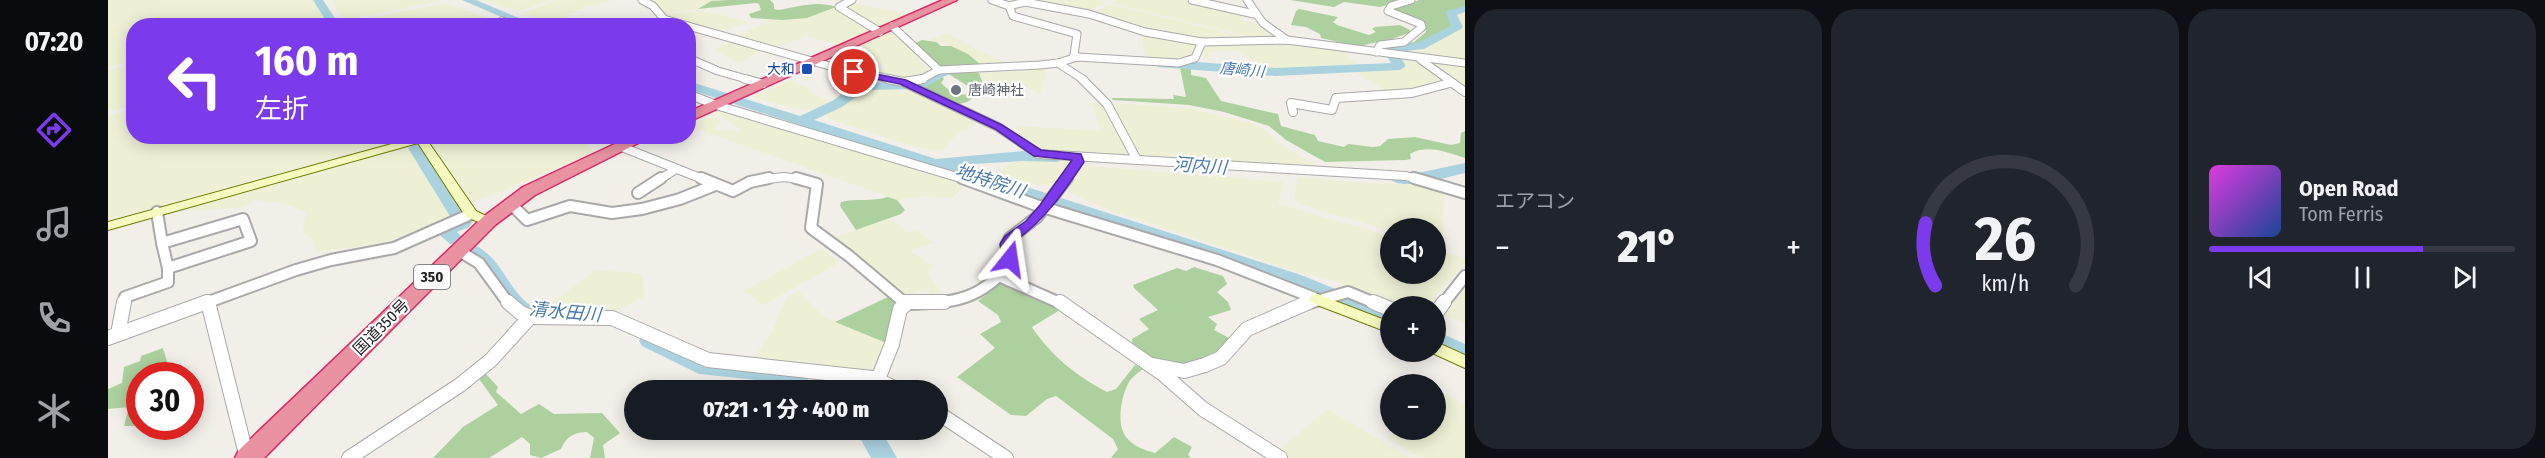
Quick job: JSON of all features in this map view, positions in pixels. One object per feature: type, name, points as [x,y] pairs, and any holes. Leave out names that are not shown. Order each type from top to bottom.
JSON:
[{"type":"highway","points":[[696,114],[952,0]]},
{"type":"highway","name":"国道350号","points":[[248,458],[459,251],[470,218],[508,205],[553,178],[628,144]]},
{"type":"street","points":[[642,0],[653,6],[663,18]]},
{"type":"street","points":[[852,0],[839,7],[880,32]]},
{"type":"street","points":[[992,0],[1009,6],[1025,2],[1089,14],[1145,32],[1202,42],[1287,40],[1465,63]]},
{"type":"street","points":[[1192,0],[1254,14]]},
{"type":"street","points":[[1247,0],[1254,14],[1267,28],[1287,40]]},
{"type":"street","points":[[1376,52],[1380,45],[1410,39],[1422,27],[1421,24],[1388,10],[1391,6],[1411,0]]},
{"type":"street","points":[[1009,6],[1013,16],[1077,34],[1074,55],[1077,57]]},
{"type":"street","points":[[892,26],[939,70]]},
{"type":"street","points":[[696,28],[909,85],[999,127],[1038,153],[1078,159],[1137,160],[1414,178],[1465,193]]},
{"type":"street","points":[[909,85],[939,70],[1058,63],[1077,57],[1179,63],[1196,58],[1202,42]]},
{"type":"street","points":[[1415,58],[1440,72],[1450,83],[1465,92]]},
{"type":"street","points":[[696,61],[718,71],[763,84]]},
{"type":"street","points":[[1058,63],[1087,81],[1107,102],[1137,160]]},
{"type":"street","points":[[1293,112],[1291,103],[1332,110],[1336,98],[1412,93],[1450,83]]},
{"type":"street","points":[[696,97],[1048,203],[1080,216],[1265,277],[1380,324]]},
{"type":"street","points":[[108,226],[404,144]]},
{"type":"street","points":[[113,336],[322,262],[394,248],[470,218],[429,144]]},
{"type":"street","points":[[622,147],[733,191],[747,182],[784,178],[799,178],[817,184],[819,195],[809,218],[811,228],[857,262],[906,304]]},
{"type":"street","points":[[459,251],[478,263],[510,304],[521,314],[530,317],[612,318],[708,360],[878,379],[892,344],[900,309],[906,304],[971,298],[983,293],[1001,277],[1010,265],[1007,244],[1010,238],[1030,224],[1048,203],[1078,159]]},
{"type":"street","points":[[638,193],[676,169]]},
{"type":"street","points":[[508,205],[513,206],[527,220],[560,208],[575,206],[602,213],[617,213],[646,208],[715,185]]},
{"type":"street","points":[[113,336],[125,297],[168,282],[168,268],[157,212]]},
{"type":"street","points":[[162,243],[243,219],[251,241],[168,268]]},
{"type":"street","points":[[1446,300],[1465,276]]},
{"type":"street","points":[[1001,277],[1055,298],[1150,365],[1203,409],[1280,458]]},
{"type":"street","points":[[1150,365],[1184,371],[1205,365],[1221,358],[1248,329],[1317,299],[1348,292],[1380,305]]},
{"type":"street","points":[[208,301],[248,458]]},
{"type":"street","points":[[349,458],[460,385],[491,360],[530,317]]},
{"type":"street","points":[[1446,353],[1465,362]]},
{"type":"street","points":[[948,420],[1006,458]]},
{"type":"green space","points":[[108,0],[315,0],[327,18],[126,18],[126,63],[108,67]]},
{"type":"green space","points":[[331,0],[441,1],[354,18],[343,18]]},
{"type":"green space","points":[[481,0],[550,0],[519,11]]},
{"type":"green space","points":[[556,0],[611,0],[566,15],[568,18],[535,18],[523,13]]},
{"type":"green space","points":[[646,0],[730,0],[711,1],[698,9],[661,13]]},
{"type":"green space","points":[[770,0],[774,4],[774,9],[778,10],[815,4],[836,7],[807,18],[783,20],[751,18],[749,14],[761,10],[759,4],[756,3],[698,9],[711,1]]},
{"type":"green space","points":[[995,0],[1095,0],[1105,2],[1089,12],[1021,1],[1012,4]]},
{"type":"green space","points":[[1116,0],[1187,0],[1245,14],[1239,20],[1261,25],[1280,39],[1243,41],[1247,36],[1111,3]]},
{"type":"green space","points":[[1290,0],[1404,0],[1380,7],[1344,2],[1334,7]]},
{"type":"green space","points":[[1419,0],[1465,0],[1465,8],[1449,13],[1455,27],[1419,45],[1386,48],[1414,42],[1426,32],[1425,25],[1393,10]]},
{"type":"green space","points":[[446,3],[485,18],[368,18]]},
{"type":"green space","points":[[853,3],[908,16],[879,29],[842,6]]},
{"type":"green space","points":[[1110,4],[1244,37],[1240,41],[1224,42],[1164,34],[1093,14]]},
{"type":"green space","points":[[836,7],[875,30],[840,46],[806,36],[773,49],[731,37],[767,23],[761,20],[807,18]]},
{"type":"green space","points":[[1299,9],[1338,17],[1333,22],[1337,25],[1369,35],[1376,32],[1372,29],[1375,27],[1400,25],[1410,30],[1409,33],[1392,39],[1364,45],[1364,48],[1321,38],[1320,34],[1306,27],[1291,25]]},
{"type":"green space","points":[[1465,9],[1465,61],[1395,53],[1396,50],[1429,45],[1460,28],[1454,14]]},
{"type":"green space","points":[[702,11],[749,22],[718,33],[696,25],[696,18],[675,18],[664,14]]},
{"type":"green space","points":[[892,30],[915,53],[920,62],[931,70],[913,80],[873,74],[889,66],[846,50]]},
{"type":"green space","points":[[946,33],[1009,64],[982,66],[968,54],[944,43],[929,40]]},
{"type":"green space","points":[[1145,33],[1198,43],[1194,55],[1183,61],[1147,59],[1141,39]]},
{"type":"green space","points":[[922,40],[936,42],[941,46],[951,46],[968,54],[981,65],[940,67],[915,43]]},
{"type":"green space","points":[[732,41],[764,50],[739,64],[713,49]]},
{"type":"green space","points":[[1283,41],[1336,48],[1346,52],[1351,59],[1364,67],[1279,70],[1264,68],[1239,51],[1212,52],[1209,53],[1210,58],[1200,56],[1205,44]]},
{"type":"green space","points":[[1395,56],[1418,60],[1443,81],[1417,90],[1389,93],[1354,71],[1403,68]]},
{"type":"green space","points":[[1426,60],[1465,64],[1465,87],[1452,81],[1444,72]]},
{"type":"green space","points":[[126,65],[126,107],[108,111],[108,69]]},
{"type":"green space","points":[[1041,67],[1047,71],[1040,94],[1020,83],[983,84],[979,73],[1024,71]]},
{"type":"green space","points":[[1180,68],[1191,69],[1191,75],[1206,78],[1221,101],[1278,114],[1281,126],[1315,135],[1318,141],[1344,147],[1348,144],[1373,147],[1380,146],[1388,139],[1415,137],[1451,145],[1460,143],[1461,133],[1465,131],[1465,158],[1430,149],[1410,154],[1411,159],[1406,160],[1325,162],[1286,140],[1269,126],[1224,112],[1189,105],[1113,100],[1111,98],[1174,99],[1173,95],[1186,97]]},
{"type":"green space","points":[[973,71],[979,73],[983,84],[989,83],[990,86],[967,102],[959,104],[910,84],[935,78],[940,74],[944,79],[941,83],[951,91],[957,94],[969,94],[967,90],[971,88],[947,73]]},
{"type":"green space","points":[[790,80],[812,90],[809,92],[833,102],[811,109],[796,109],[752,97]]},
{"type":"green space","points":[[874,88],[917,93],[981,122],[956,135],[941,151],[915,147],[826,118],[830,116],[827,114],[845,104],[862,89]]},
{"type":"green space","points":[[1091,103],[1106,103],[1130,157],[1041,152],[1020,138],[1017,126],[1102,131]]},
{"type":"green space","points":[[1115,103],[1194,109],[1250,123],[1262,127],[1278,143],[1321,168],[1139,158],[1113,105]]},
{"type":"green space","points":[[721,110],[965,184],[953,198],[922,196],[897,200],[696,128],[696,123],[711,116],[723,122],[715,125],[715,130],[737,131],[741,129],[715,113]]},
{"type":"green space","points":[[126,111],[126,144],[389,144],[108,222],[108,115]]},
{"type":"green space","points":[[587,144],[595,152],[471,202],[433,145]]},
{"type":"green space","points":[[408,146],[454,218],[384,243],[317,252],[313,239],[302,233],[306,212],[285,204],[253,200],[245,207],[185,212],[186,208]]},
{"type":"green space","points":[[1011,161],[1070,162],[1071,166],[1059,182],[1050,186],[1035,185],[998,174]]},
{"type":"green space","points":[[1080,167],[1283,182],[1278,204],[1380,233],[1380,284],[1446,284],[1446,252],[1465,258],[1465,263],[1436,296],[1380,296],[1380,300],[1335,281],[1305,274],[1111,211],[1066,191],[1065,188]]},
{"type":"green space","points":[[1298,177],[1366,183],[1424,184],[1444,190],[1443,218],[1380,218],[1380,228],[1299,204],[1294,199]]},
{"type":"green space","points":[[888,197],[897,200],[905,210],[901,214],[856,230],[840,206],[841,202]]},
{"type":"green space","points":[[891,218],[908,233],[917,230],[934,243],[910,251],[934,267],[928,274],[945,297],[933,299],[927,288],[902,297],[831,239]]},
{"type":"green space","points":[[822,249],[840,262],[764,305],[743,291]]},
{"type":"green space","points":[[1194,267],[1223,276],[1227,284],[1217,292],[1228,302],[1231,310],[1208,317],[1217,324],[1214,330],[1235,341],[1209,358],[1186,366],[1162,362],[1133,348],[1132,339],[1149,329],[1139,319],[1158,310],[1133,285],[1177,268],[1186,271]]},
{"type":"green space","points":[[595,270],[639,273],[642,276],[645,296],[617,311],[584,305],[579,309],[544,309]]},
{"type":"green space","points":[[1003,281],[1056,302],[1060,310],[1032,327],[1056,356],[1086,379],[1107,392],[1116,389],[1135,365],[1143,369],[1130,380],[1124,395],[1120,418],[1126,437],[1140,448],[1155,453],[1174,437],[1192,447],[1188,455],[1191,458],[1111,458],[1118,449],[1113,439],[1056,396],[1047,399],[1026,416],[1011,415],[957,377],[995,348],[980,334],[1001,322],[998,315],[978,301]]},
{"type":"green space","points":[[1465,289],[1465,323],[1446,316],[1446,313]]},
{"type":"green space","points":[[799,292],[823,316],[884,342],[872,373],[750,361],[770,336],[787,297]]},
{"type":"green space","points":[[888,297],[901,305],[892,343],[884,342],[835,322]]},
{"type":"green space","points":[[163,348],[167,362],[137,362],[141,356]]},
{"type":"green space","points":[[126,366],[126,407],[108,409],[108,389],[122,383]]},
{"type":"green space","points":[[486,374],[498,387],[496,392],[521,414],[539,404],[554,414],[602,413],[620,433],[603,445],[605,458],[590,458],[594,438],[587,432],[571,436],[561,449],[541,458],[530,455],[530,444],[522,437],[489,458],[433,458],[463,427],[498,405],[479,379]]},
{"type":"green space","points":[[1446,394],[1465,405],[1465,458],[1421,458],[1390,440],[1446,440]]},
{"type":"green space","points":[[1328,409],[1410,458],[1288,458],[1277,451]]},
{"type":"waterway","name":"清水田川","points":[[318,0],[330,18]]},
{"type":"waterway","name":"地持院川","points":[[467,0],[513,18]]},
{"type":"waterway","name":"唐崎川","points":[[1391,53],[1392,49],[1420,46],[1457,27],[1451,13],[1465,9]]},
{"type":"waterway","name":"唐崎川","points":[[1158,63],[1275,72],[1400,66],[1392,55]]},
{"type":"waterway","name":"唐崎川","points":[[801,121],[837,104],[863,86],[921,85],[942,72],[954,70]]},
{"type":"waterway","name":"地持院川","points":[[696,88],[801,121]]},
{"type":"waterway","name":"地持院川","points":[[801,121],[1214,252],[1294,279],[1380,315]]},
{"type":"waterway","name":"清水田川","points":[[416,148],[463,223],[444,231],[456,240]]},
{"type":"waterway","name":"河内川","points":[[941,162],[1023,156],[1057,157]]},
{"type":"waterway","name":"河内川","points":[[1399,179],[1413,179],[1465,168]]},
{"type":"waterway","name":"清水田川","points":[[468,249],[490,266],[515,304],[526,311]]},
{"type":"waterway","name":"清水田川","points":[[650,341],[699,366],[769,373],[788,380]]},
{"type":"waterway","name":"地持院川","points":[[1446,344],[1465,353]]},
{"type":"waterway","name":"清水田川","points":[[873,440],[884,458]]},
{"type":"place","name":"大和","points":[[807,69]]},
{"type":"place","name":"唐崎神社","points":[[956,90]]},
{"type":"route","points":[[854,72],[903,82],[999,127],[1038,153],[1077,157],[1078,162],[1045,208],[1030,224],[1010,238],[1007,244],[1010,259]]}]
